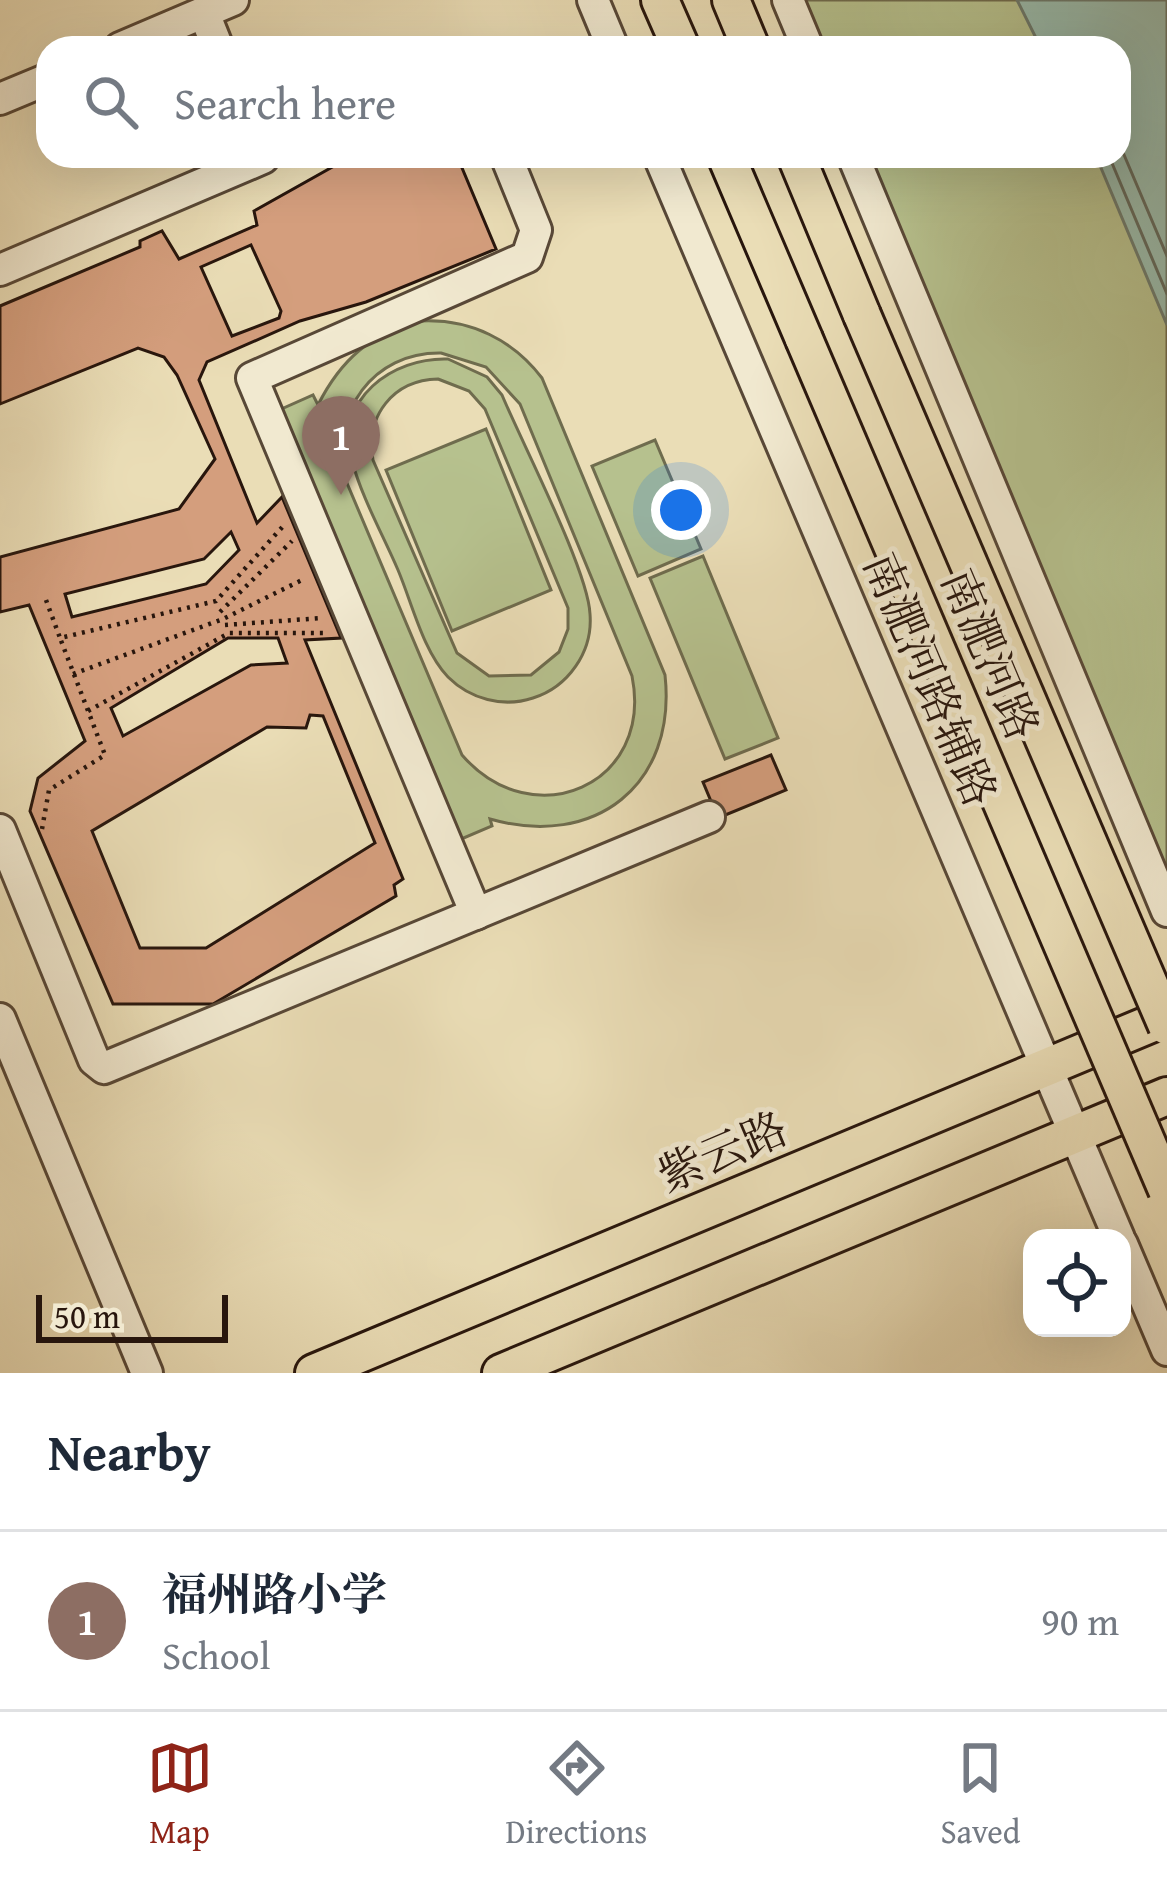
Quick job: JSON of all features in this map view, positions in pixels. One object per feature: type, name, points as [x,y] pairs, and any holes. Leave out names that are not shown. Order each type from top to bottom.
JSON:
[{"type":"main road","points":[[660,0],[676,36]]},
{"type":"main road","points":[[731,0],[746,36]]},
{"type":"main road","name":"南淝河路","points":[[731,168],[1167,1190]]},
{"type":"main road","name":"南淝河路","points":[[801,168],[1167,1022]]},
{"type":"main road","name":"紫云路","points":[[314,1373],[1047,1067],[1167,1022]]},
{"type":"main road","points":[[501,1373],[1167,1096]]},
{"type":"street","points":[[149,36],[233,0]]},
{"type":"street","points":[[593,0],[608,36]]},
{"type":"street","points":[[788,0],[803,36]]},
{"type":"street","points":[[204,13],[213,36]]},
{"type":"street","points":[[0,99],[36,84]]},
{"type":"street","points":[[0,270],[239,168]]},
{"type":"street","points":[[476,914],[252,378],[527,257],[536,230],[511,168]]},
{"type":"street","name":"南淝河路辅路","points":[[664,168],[1116,1229]]},
{"type":"street","points":[[858,168],[1167,911]]},
{"type":"street","points":[[0,830],[94,1060],[104,1068],[710,817]]},
{"type":"street","points":[[0,1019],[147,1373]]},
{"type":"street","name":"南淝河路辅路","points":[[1131,1265],[1167,1350]]},
{"type":"path","points":[[59,638],[216,601],[290,518]]},
{"type":"path","points":[[223,618],[298,535]]},
{"type":"path","points":[[74,674],[223,618],[314,574]]},
{"type":"path","points":[[42,830],[49,790],[105,755],[46,600]]},
{"type":"path","points":[[216,601],[229,633]]},
{"type":"path","points":[[223,618],[332,617]]},
{"type":"path","points":[[88,711],[229,633],[339,632]]},
{"type":"green space","points":[[788,0],[1167,0],[1167,911],[858,168],[1131,168],[1131,36],[803,36]]},
{"type":"green space","points":[[440,321],[490,334],[542,378],[665,675],[665,714],[657,748],[643,777],[621,800],[595,816],[563,825],[528,826],[490,819],[492,826],[459,840],[277,411],[313,395],[318,405],[336,375],[360,350],[404,326]],"holes":[[[441,353],[486,367],[520,404],[632,676],[634,714],[625,746],[607,771],[582,787],[553,795],[522,793],[491,780],[462,755],[344,476],[344,430],[362,390],[377,375],[417,355]]]},
{"type":"green space","points":[[448,359],[487,377],[502,395],[578,568],[590,614],[583,654],[557,686],[533,698],[499,702],[477,696],[457,685],[439,666],[356,475],[349,439],[360,401],[389,374],[427,360]],"holes":[[[438,379],[469,391],[485,409],[568,608],[568,629],[559,652],[531,675],[489,676],[457,653],[373,460],[373,429],[396,393]]]},
{"type":"green space","points":[[486,429],[551,590],[452,631],[386,470]]},
{"type":"green space","points":[[655,440],[701,549],[638,576],[592,466]]},
{"type":"green space","points":[[703,556],[778,738],[725,759],[650,578]]},
{"type":"water","points":[[1017,0],[1167,0],[1167,325],[1101,168],[1131,168],[1131,36],[1035,36]]},
{"type":"building","points":[[331,168],[462,168],[496,249],[366,302],[300,321],[207,362],[199,380],[257,523],[282,497],[341,638],[305,640],[403,879],[394,885],[396,896],[213,1004],[113,1004],[30,811],[38,778],[85,741],[29,605],[0,612],[0,557],[179,509],[215,459],[177,375],[164,357],[138,348],[0,404],[0,306],[140,247],[140,241],[162,231],[179,259],[257,225],[254,211]],"holes":[[[251,245],[281,311],[279,318],[232,336],[201,267]],[[231,532],[239,550],[206,584],[72,617],[65,594],[204,559]],[[228,638],[278,638],[287,663],[251,665],[123,736],[111,708]],[[310,715],[323,716],[375,843],[206,948],[140,948],[92,831],[267,727],[306,728]]]},
{"type":"building","points":[[771,755],[786,790],[718,818],[703,782]]},
{"type":"place","name":"福州路小学","points":[[341,495]]}]
